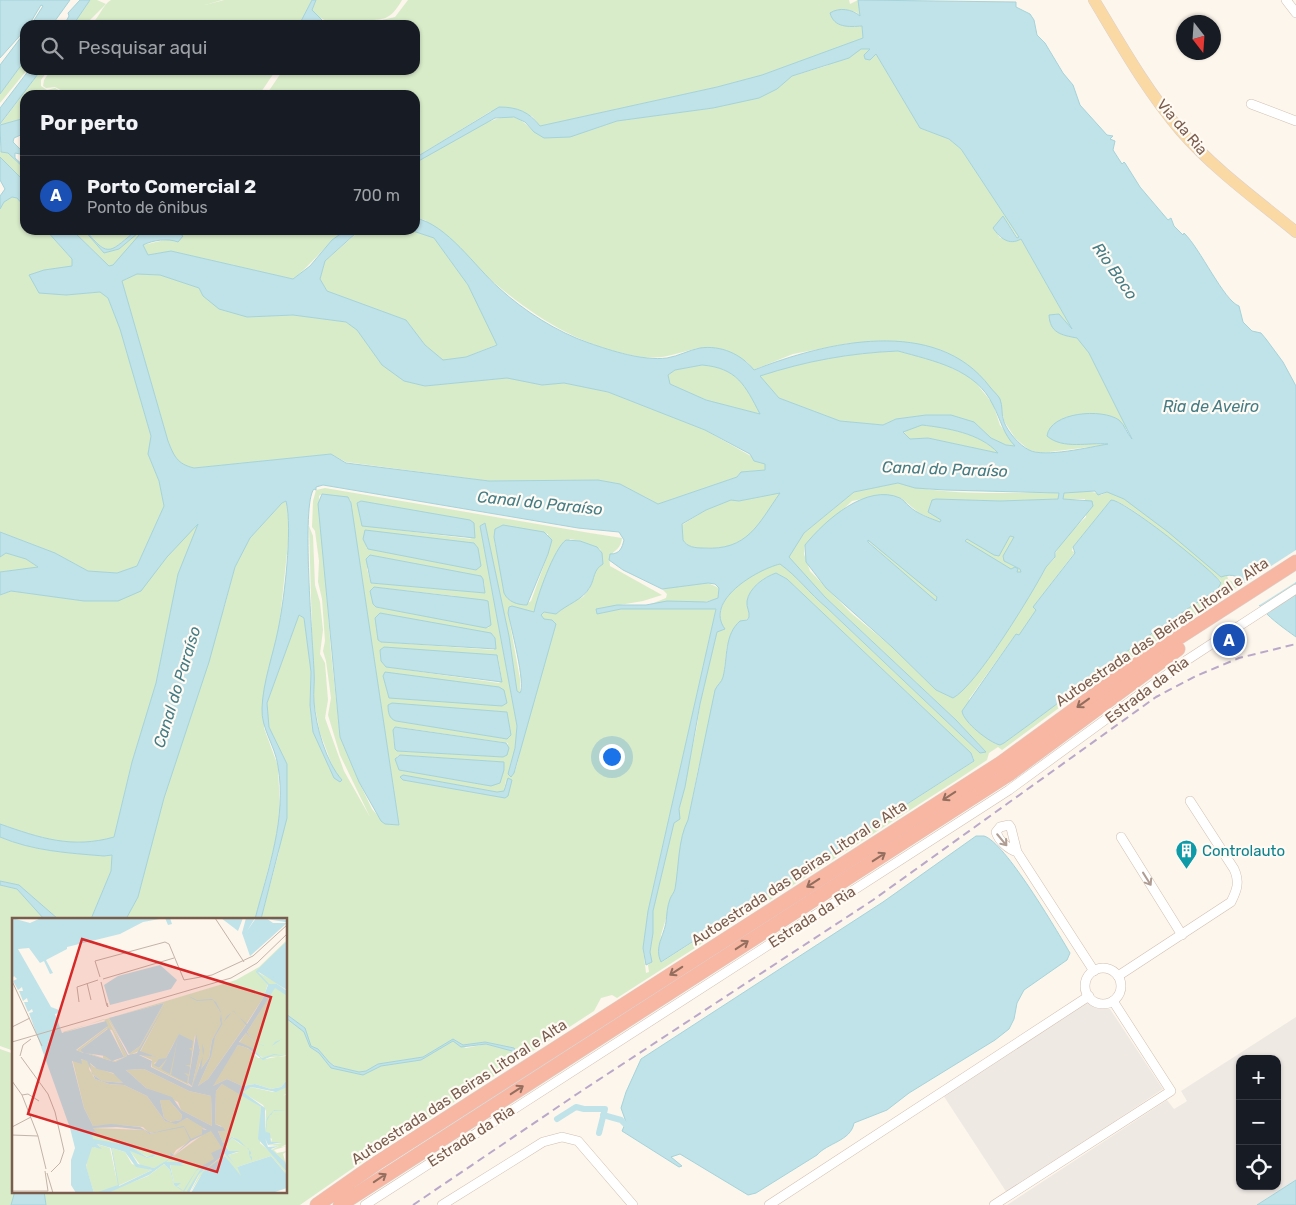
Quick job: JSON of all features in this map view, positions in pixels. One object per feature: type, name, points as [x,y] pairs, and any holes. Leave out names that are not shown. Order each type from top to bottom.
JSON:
[{"type":"highway","name":"Autoestrada das Beiras Litoral e Alta","points":[[317,1205],[385,1158],[1001,763],[1130,669],[1245,607],[1296,562]]},
{"type":"highway","name":"Autoestrada das Beiras Litoral e Alta","points":[[340,1205],[1009,774],[1170,654],[1296,573]]},
{"type":"main road","name":"Via da Ria","points":[[1094,0],[1135,67],[1182,131],[1214,163],[1296,232]]},
{"type":"street","points":[[1286,0],[1296,13]]},
{"type":"street","points":[[1252,104],[1296,121]]},
{"type":"street","name":"Estrada da Ria","points":[[365,1205],[995,800],[1187,660],[1245,607],[1296,589]]},
{"type":"street","points":[[1118,976],[1231,902],[1236,891],[1238,878],[1190,801]]},
{"type":"street","points":[[1122,838],[1182,934]]},
{"type":"street","points":[[1017,852],[1094,971]]},
{"type":"street","points":[[1109,969],[1118,976],[1121,988],[1119,996],[1113,1001],[1106,1004],[1098,1003],[1089,996],[1086,984],[1094,971],[1109,969]]},
{"type":"street","points":[[769,1205],[1089,996]]},
{"type":"street","points":[[994,1205],[1171,1091],[1113,1001]]},
{"type":"street","points":[[442,1205],[543,1142],[562,1137],[578,1141],[633,1205]]},
{"type":"shaded area","points":[[1088,1003],[1110,1009],[1163,1089],[1007,1193],[943,1095],[1081,1005]]},
{"type":"shaded area","points":[[1296,1017],[1296,1180],[1281,1190],[1281,1055],[1237,1055]]},
{"type":"shaded area","points":[[1236,1056],[1236,1190],[1280,1190],[1257,1205],[1007,1205],[1167,1100],[1174,1109],[1187,1101],[1181,1091]]},
{"type":"green space","points":[[90,0],[97,0],[106,4],[90,20],[76,20]]},
{"type":"green space","points":[[111,0],[222,0],[205,5],[224,0],[312,0],[302,20],[95,20]]},
{"type":"green space","points":[[316,0],[402,0],[394,12],[381,19],[326,20],[312,10]]},
{"type":"green space","points":[[408,0],[849,0],[850,4],[858,0],[860,16],[856,12],[842,9],[853,27],[862,26],[864,38],[762,75],[717,87],[540,126],[532,116],[491,111],[420,155],[420,90],[269,90],[280,75],[420,75],[420,20],[382,20],[395,17]]},
{"type":"green space","points":[[861,49],[870,49],[864,55],[865,59],[876,54],[920,128],[949,139],[961,149],[1019,237],[1003,216],[994,228],[1000,238],[1021,239],[1072,329],[1059,314],[1089,353],[1133,439],[1126,428],[1070,444],[1114,444],[1041,453],[1029,450],[1015,438],[1004,421],[1000,400],[944,351],[850,343],[793,354],[753,370],[743,360],[703,348],[654,358],[636,356],[604,348],[574,336],[521,304],[473,264],[425,220],[420,219],[420,160],[463,134],[490,121],[502,118],[516,118],[534,132],[588,131],[617,121],[713,108],[777,89],[792,76],[826,66]]},
{"type":"green space","points":[[20,67],[20,75],[23,75],[0,103],[0,94]]},
{"type":"green space","points":[[37,75],[44,75],[41,80],[41,86],[47,90],[26,90]]},
{"type":"green space","points":[[48,75],[273,75],[262,90],[61,90],[55,87],[46,88],[43,86]]},
{"type":"green space","points":[[20,98],[20,119],[0,125]]},
{"type":"green space","points":[[0,148],[1,152],[8,153],[20,164],[20,177],[0,157]]},
{"type":"green space","points":[[12,197],[17,198],[20,201],[20,235],[50,235],[72,259],[72,267],[44,270],[29,275],[39,292],[66,295],[100,292],[108,298],[120,329],[151,436],[148,454],[159,481],[164,506],[137,566],[117,573],[88,571],[55,553],[0,532],[0,209],[4,202]]},
{"type":"green space","points":[[420,233],[434,238],[468,285],[498,344],[466,357],[443,360],[425,345],[406,320],[327,291],[320,279],[325,261],[355,235],[420,235]]},
{"type":"green space","points":[[77,235],[88,235],[104,253],[119,249],[135,235],[140,235],[113,266],[109,266]]},
{"type":"green space","points":[[90,235],[131,235],[116,247],[110,249],[100,246]]},
{"type":"green space","points":[[181,235],[340,235],[293,279],[171,251],[148,255],[143,245],[182,236]]},
{"type":"green space","points":[[137,274],[160,275],[199,288],[203,296],[247,317],[293,315],[346,322],[357,330],[382,365],[425,386],[507,378],[542,385],[564,383],[608,392],[705,430],[765,464],[765,470],[741,472],[737,477],[658,504],[620,484],[598,480],[489,481],[346,462],[331,454],[194,468],[179,462],[172,452],[168,441],[122,281]]},
{"type":"green space","points":[[898,351],[939,362],[972,378],[993,404],[1000,425],[1016,446],[1006,445],[991,438],[974,422],[926,415],[896,419],[883,425],[840,421],[779,398],[759,376],[828,359]]},
{"type":"green space","points":[[702,365],[724,370],[732,374],[750,395],[760,414],[706,400],[669,384],[668,375],[675,370]]},
{"type":"green space","points":[[922,425],[953,430],[973,436],[991,446],[998,453],[928,438],[910,439],[903,431]]},
{"type":"green space","points":[[898,483],[957,492],[1059,493],[1058,499],[1000,501],[936,499],[934,515],[941,520],[940,522],[919,513],[901,498],[882,495],[852,501],[805,545],[804,554],[810,571],[851,613],[892,647],[936,690],[953,698],[963,690],[989,658],[1029,597],[1046,567],[1055,558],[1062,542],[1086,517],[1085,499],[1063,499],[1064,493],[1088,491],[1101,495],[1107,492],[1121,497],[1167,529],[1221,577],[1227,575],[1228,579],[1239,586],[1090,685],[1002,750],[998,747],[989,753],[987,760],[957,780],[617,998],[612,995],[601,998],[594,1011],[356,1166],[300,1205],[46,1205],[44,1192],[288,1192],[288,1020],[304,1032],[310,1047],[319,1053],[331,1068],[363,1074],[381,1066],[421,1060],[453,1041],[466,1048],[486,1044],[512,1051],[514,1048],[485,1042],[463,1045],[453,1039],[423,1057],[378,1064],[366,1071],[359,1072],[335,1066],[329,1062],[318,1049],[311,1046],[305,1028],[288,1015],[288,918],[261,918],[279,852],[287,764],[269,727],[267,703],[299,615],[304,618],[311,672],[310,705],[313,732],[324,752],[329,768],[335,773],[320,733],[314,702],[309,526],[313,536],[315,585],[320,602],[323,630],[320,654],[325,663],[328,700],[325,718],[344,771],[370,817],[340,755],[328,715],[331,698],[323,651],[325,641],[322,599],[318,582],[319,561],[315,531],[312,527],[313,501],[316,490],[325,488],[622,538],[619,547],[609,556],[610,566],[662,595],[643,601],[596,609],[597,614],[621,609],[716,609],[648,911],[643,948],[646,973],[649,972],[648,965],[652,962],[650,952],[653,933],[653,911],[674,823],[677,820],[721,610],[730,594],[744,580],[780,563],[980,753],[986,752],[956,720],[825,597],[788,557],[804,533],[854,492]],"holes":[[[322,494],[350,499],[351,503],[399,825],[385,824],[372,809],[340,737],[331,652],[319,496]],[[1111,500],[1119,502],[1148,521],[1221,581],[1217,590],[1135,645],[1004,743],[1000,745],[993,743],[983,733],[969,699],[1016,634],[1019,635],[1036,610],[1033,607],[1075,552],[1072,551],[1073,547]],[[361,501],[415,511],[472,539],[365,526],[357,503]],[[485,523],[509,636],[517,691],[520,693],[520,679],[508,613],[511,606],[534,612],[570,539],[600,549],[603,558],[592,577],[590,588],[583,597],[568,604],[556,614],[544,612],[541,615],[544,620],[552,620],[550,634],[541,677],[512,776],[509,770],[515,748],[517,726],[480,526]],[[503,525],[548,534],[548,554],[531,601],[525,605],[516,603],[495,546],[494,533]],[[474,543],[478,548],[481,566],[476,570],[365,547]],[[370,555],[480,576],[484,582],[485,593],[371,583],[367,569]],[[776,573],[787,579],[971,753],[974,759],[973,762],[662,962],[659,950],[661,935],[675,889],[698,769],[723,679],[727,646],[732,631],[749,617],[748,596],[754,587]],[[374,587],[455,596],[489,628],[376,607],[371,597]],[[375,618],[491,633],[495,638],[494,650],[381,642],[378,640]],[[380,649],[498,657],[502,680],[499,683],[386,667],[381,661]],[[389,704],[507,712],[511,735],[507,739],[396,721],[390,715]],[[395,727],[508,743],[503,757],[397,751],[393,735]],[[401,755],[504,762],[491,786],[399,770],[397,756]],[[403,775],[497,792],[504,791],[506,779],[505,798],[403,780]]]},
{"type":"green space","points":[[781,492],[759,525],[742,540],[718,548],[703,548],[689,546],[683,540],[682,525],[706,510],[731,499],[739,501]]},
{"type":"green space","points":[[287,501],[289,534],[279,628],[264,693],[264,728],[278,766],[280,810],[275,843],[255,918],[127,918],[138,897],[164,798],[225,605],[235,567],[250,538],[282,503]]},
{"type":"green space","points":[[199,522],[178,574],[156,683],[132,762],[114,837],[84,842],[70,842],[29,834],[0,824],[0,595],[11,591],[84,601],[141,590],[167,557]]},
{"type":"green space","points":[[1010,536],[1014,537],[1003,556],[1004,561],[1020,569],[1022,572],[1016,573],[965,541],[967,539],[998,556]]},
{"type":"green space","points":[[868,539],[938,597],[936,602],[868,541]]},
{"type":"green space","points":[[6,553],[26,559],[39,568],[0,572],[0,557]]},
{"type":"green space","points":[[708,583],[719,588],[718,598],[693,603],[651,604],[666,598],[667,594],[662,589]]},
{"type":"green space","points":[[0,837],[12,842],[51,851],[104,856],[112,854],[111,871],[91,918],[57,918],[19,885],[0,881]]},
{"type":"green space","points":[[0,885],[17,889],[43,918],[12,918],[12,1050],[0,1046]]},
{"type":"green space","points":[[0,1049],[12,1053],[12,1192],[15,1192],[11,1205],[0,1205]]},
{"type":"water","points":[[0,0],[70,0],[56,20],[34,20],[43,6],[41,5],[32,20],[20,20],[20,36],[0,58]]},
{"type":"water","points":[[80,0],[90,0],[76,20],[67,20],[69,16],[68,13]]},
{"type":"water","points":[[312,0],[316,0],[312,10],[322,20],[302,20]]},
{"type":"water","points":[[858,0],[1016,2],[1016,7],[1030,14],[1034,20],[1037,35],[1045,43],[1063,73],[1073,85],[1080,105],[1107,135],[1113,136],[1110,139],[1115,141],[1113,150],[1122,164],[1125,163],[1140,187],[1168,220],[1171,218],[1174,226],[1190,240],[1226,295],[1239,306],[1243,322],[1252,331],[1261,333],[1283,362],[1296,386],[1296,637],[1274,621],[1263,610],[1242,580],[1236,576],[1229,575],[1221,577],[1168,532],[1124,499],[1107,492],[1098,495],[1095,491],[1064,493],[1063,499],[1092,501],[1093,506],[1055,552],[1055,557],[1046,567],[1029,597],[989,658],[963,690],[953,698],[936,690],[892,647],[826,588],[806,562],[805,545],[835,515],[848,506],[874,496],[887,495],[900,498],[912,509],[940,522],[941,520],[928,512],[932,500],[1000,501],[1058,499],[1059,493],[945,490],[915,488],[898,483],[854,492],[804,533],[789,557],[825,597],[956,720],[986,752],[980,753],[780,564],[758,573],[736,588],[721,608],[720,618],[725,629],[717,632],[700,704],[685,787],[679,809],[680,819],[674,823],[653,911],[653,933],[650,952],[652,962],[646,965],[643,948],[648,911],[716,609],[621,609],[597,614],[596,609],[617,605],[646,605],[667,601],[707,602],[718,598],[719,588],[715,584],[708,583],[662,589],[623,570],[609,560],[610,554],[618,552],[622,546],[624,540],[619,532],[578,528],[323,485],[316,487],[316,490],[314,489],[310,500],[308,520],[314,698],[315,712],[323,744],[331,764],[342,780],[340,782],[334,778],[313,732],[310,705],[311,672],[304,618],[299,615],[267,703],[269,727],[287,764],[287,818],[261,918],[255,918],[275,843],[280,805],[278,766],[262,716],[262,708],[266,678],[276,639],[285,584],[289,529],[286,501],[250,538],[235,567],[209,662],[164,798],[138,897],[127,918],[91,918],[111,871],[112,855],[104,856],[51,851],[12,842],[0,837],[0,824],[29,834],[70,842],[84,842],[114,837],[132,762],[156,683],[178,574],[198,524],[167,557],[141,591],[118,601],[84,601],[11,591],[0,595],[0,572],[38,567],[26,559],[6,553],[0,557],[0,532],[55,553],[88,571],[117,573],[137,566],[164,506],[159,481],[148,454],[151,436],[120,329],[108,298],[100,292],[66,295],[39,293],[29,275],[44,270],[72,266],[72,259],[50,235],[77,235],[109,266],[113,265],[139,235],[182,235],[183,236],[178,242],[160,240],[143,245],[148,255],[171,251],[293,279],[310,266],[332,240],[339,235],[354,235],[325,261],[320,279],[327,291],[406,320],[425,345],[443,360],[466,357],[497,345],[468,285],[434,238],[420,233],[420,220],[427,222],[449,237],[499,288],[530,313],[565,333],[608,349],[638,357],[658,359],[700,348],[723,349],[743,359],[754,370],[813,351],[846,344],[878,341],[910,343],[940,350],[967,364],[999,398],[1006,426],[1018,442],[1029,450],[1045,453],[1108,444],[1068,444],[1053,440],[1047,436],[1050,428],[1057,422],[1078,414],[1090,413],[1111,416],[1121,422],[1132,439],[1089,353],[1077,338],[1061,334],[1052,326],[1049,315],[1059,314],[1072,329],[1021,239],[1013,242],[1005,240],[993,228],[1003,216],[1017,238],[1019,237],[961,149],[949,139],[920,128],[876,54],[870,60],[865,59],[864,55],[870,49],[861,49],[849,58],[792,76],[777,89],[759,98],[713,108],[617,121],[570,137],[544,138],[534,132],[525,122],[514,117],[495,118],[420,160],[420,155],[499,107],[522,111],[532,117],[540,126],[717,87],[762,75],[863,38],[862,26],[843,26],[838,24],[830,13],[837,10],[853,12],[860,16]],"holes":[[[137,274],[160,275],[199,288],[203,296],[219,309],[247,317],[293,315],[346,322],[357,330],[382,365],[404,381],[425,386],[507,378],[542,385],[564,383],[608,392],[705,430],[750,454],[754,461],[765,464],[765,470],[741,472],[737,477],[658,504],[620,484],[598,480],[489,481],[346,463],[331,454],[194,468],[177,459],[168,441],[122,281]],[[898,351],[953,368],[976,383],[986,393],[1005,432],[1015,446],[1006,445],[991,438],[974,422],[951,415],[926,415],[896,419],[883,425],[840,421],[779,398],[760,376],[811,362]],[[702,365],[714,367],[732,374],[750,395],[760,414],[706,400],[670,384],[668,375],[675,370]],[[922,425],[942,428],[973,436],[991,446],[998,453],[928,438],[910,439],[903,432]],[[780,493],[758,525],[741,540],[731,545],[718,548],[703,548],[689,546],[683,540],[682,524],[706,510],[731,500],[739,501]],[[1010,536],[1014,537],[1003,556],[1004,561],[1020,569],[1021,572],[1017,572],[1018,569],[1015,567],[1011,569],[965,541],[967,539],[999,556]],[[868,540],[937,597],[936,601]]]},
{"type":"water","points":[[20,39],[20,67],[0,94],[0,65]]},
{"type":"water","points":[[25,75],[37,75],[26,90],[20,90],[20,98],[0,124],[0,108]]},
{"type":"water","points":[[20,119],[20,135],[14,138],[13,142],[20,149],[20,154],[15,153],[15,158],[20,164],[8,153],[1,152],[0,125]]},
{"type":"water","points":[[0,157],[20,177],[20,201],[17,198],[12,197],[4,202],[0,209],[0,196],[5,189],[0,180]]},
{"type":"water","points":[[88,235],[105,249],[116,247],[131,235],[136,235],[119,249],[104,253]]},
{"type":"water","points":[[322,494],[348,497],[351,503],[399,825],[385,824],[381,821],[359,782],[340,737],[318,504]]},
{"type":"water","points":[[1111,500],[1119,502],[1132,510],[1168,536],[1221,583],[1217,590],[1135,645],[1000,745],[984,736],[972,726],[962,711],[1016,634],[1019,635],[1036,610],[1033,607],[1075,553],[1073,547]]},
{"type":"water","points":[[361,501],[470,520],[474,523],[475,538],[362,526],[357,503]]},
{"type":"water","points":[[485,523],[509,636],[517,691],[520,693],[521,679],[508,613],[509,607],[512,606],[534,612],[551,562],[566,540],[580,541],[597,547],[602,553],[603,564],[597,569],[587,591],[579,599],[556,614],[544,612],[541,615],[544,619],[552,620],[556,624],[514,773],[511,777],[508,774],[515,748],[517,726],[480,526]]},
{"type":"water","points":[[503,525],[544,532],[552,540],[527,605],[508,599],[504,593],[494,537],[495,529]]},
{"type":"water","points":[[365,530],[474,543],[478,548],[481,566],[476,570],[368,549],[363,539]]},
{"type":"water","points":[[370,555],[481,576],[485,593],[371,583],[366,559]]},
{"type":"water","points":[[776,573],[787,579],[971,753],[974,761],[661,962],[659,946],[665,927],[670,898],[675,889],[682,836],[688,820],[715,690],[722,680],[725,669],[727,647],[731,633],[740,621],[747,620],[749,617],[748,596],[754,587],[762,580]]},
{"type":"water","points":[[374,587],[488,601],[491,625],[486,628],[376,607],[373,604],[370,591]]},
{"type":"water","points":[[380,613],[491,633],[495,638],[496,649],[381,642],[378,640],[375,618]]},
{"type":"water","points":[[384,647],[497,655],[502,682],[386,667],[381,661],[380,650]]},
{"type":"water","points":[[385,672],[499,687],[504,690],[507,703],[502,706],[389,698],[383,676]]},
{"type":"water","points":[[392,703],[507,712],[511,735],[507,739],[396,721],[390,717],[389,713],[388,705]]},
{"type":"water","points":[[395,727],[506,743],[509,748],[507,755],[503,757],[397,751],[395,749],[393,730]]},
{"type":"water","points":[[400,755],[504,762],[504,770],[500,783],[491,786],[399,770],[395,759]]},
{"type":"water","points":[[403,775],[497,792],[504,791],[508,778],[512,780],[508,796],[505,798],[403,780],[400,777]]},
{"type":"water","points":[[976,836],[984,836],[993,842],[1017,870],[1070,953],[1067,960],[1024,990],[1017,1003],[1014,1019],[1009,1029],[995,1040],[909,1093],[887,1110],[854,1123],[852,1129],[844,1138],[756,1193],[748,1195],[680,1154],[671,1157],[682,1166],[679,1167],[622,1131],[626,1122],[621,1108],[641,1059],[883,902]]},
{"type":"water","points":[[0,881],[19,885],[57,918],[43,918],[17,889],[0,885]]},
{"type":"water","points":[[288,1015],[305,1028],[311,1046],[318,1049],[334,1066],[359,1072],[366,1071],[378,1064],[423,1057],[453,1039],[463,1045],[485,1042],[514,1048],[518,1054],[516,1055],[512,1051],[486,1044],[461,1047],[453,1041],[421,1060],[381,1066],[363,1075],[331,1068],[319,1053],[310,1047],[304,1032],[288,1020]]},
{"type":"water","points":[[1296,1180],[1296,1205],[1257,1205],[1281,1190]]},
{"type":"water","points":[[15,1192],[44,1192],[46,1205],[11,1205]]},
{"type":"pier","points":[[1296,550],[1296,582],[1258,606],[1243,584]]},
{"type":"waterway","points":[[557,1119],[576,1107],[605,1109],[599,1133]]},
{"type":"waterway","points":[[603,1115],[621,1120],[630,1129]]},
{"type":"railway","points":[[413,1205],[577,1094],[873,900],[1156,697],[1196,676],[1239,658],[1296,644]]},
{"type":"place","name":"Porto Comercial 2","points":[[1229,640]]},
{"type":"place","name":"Controlauto","points":[[1186,870]]},
{"type":"water label","name":"Rio Boco","points":[[1115,271]]},
{"type":"water label","name":"Ria de Aveiro","points":[[1211,406]]},
{"type":"water label","name":"Canal do Paraíso","points":[[945,469]]},
{"type":"water label","name":"Canal do Paraíso","points":[[540,503]]},
{"type":"water label","name":"Canal do Paraíso","points":[[177,687]]}]
